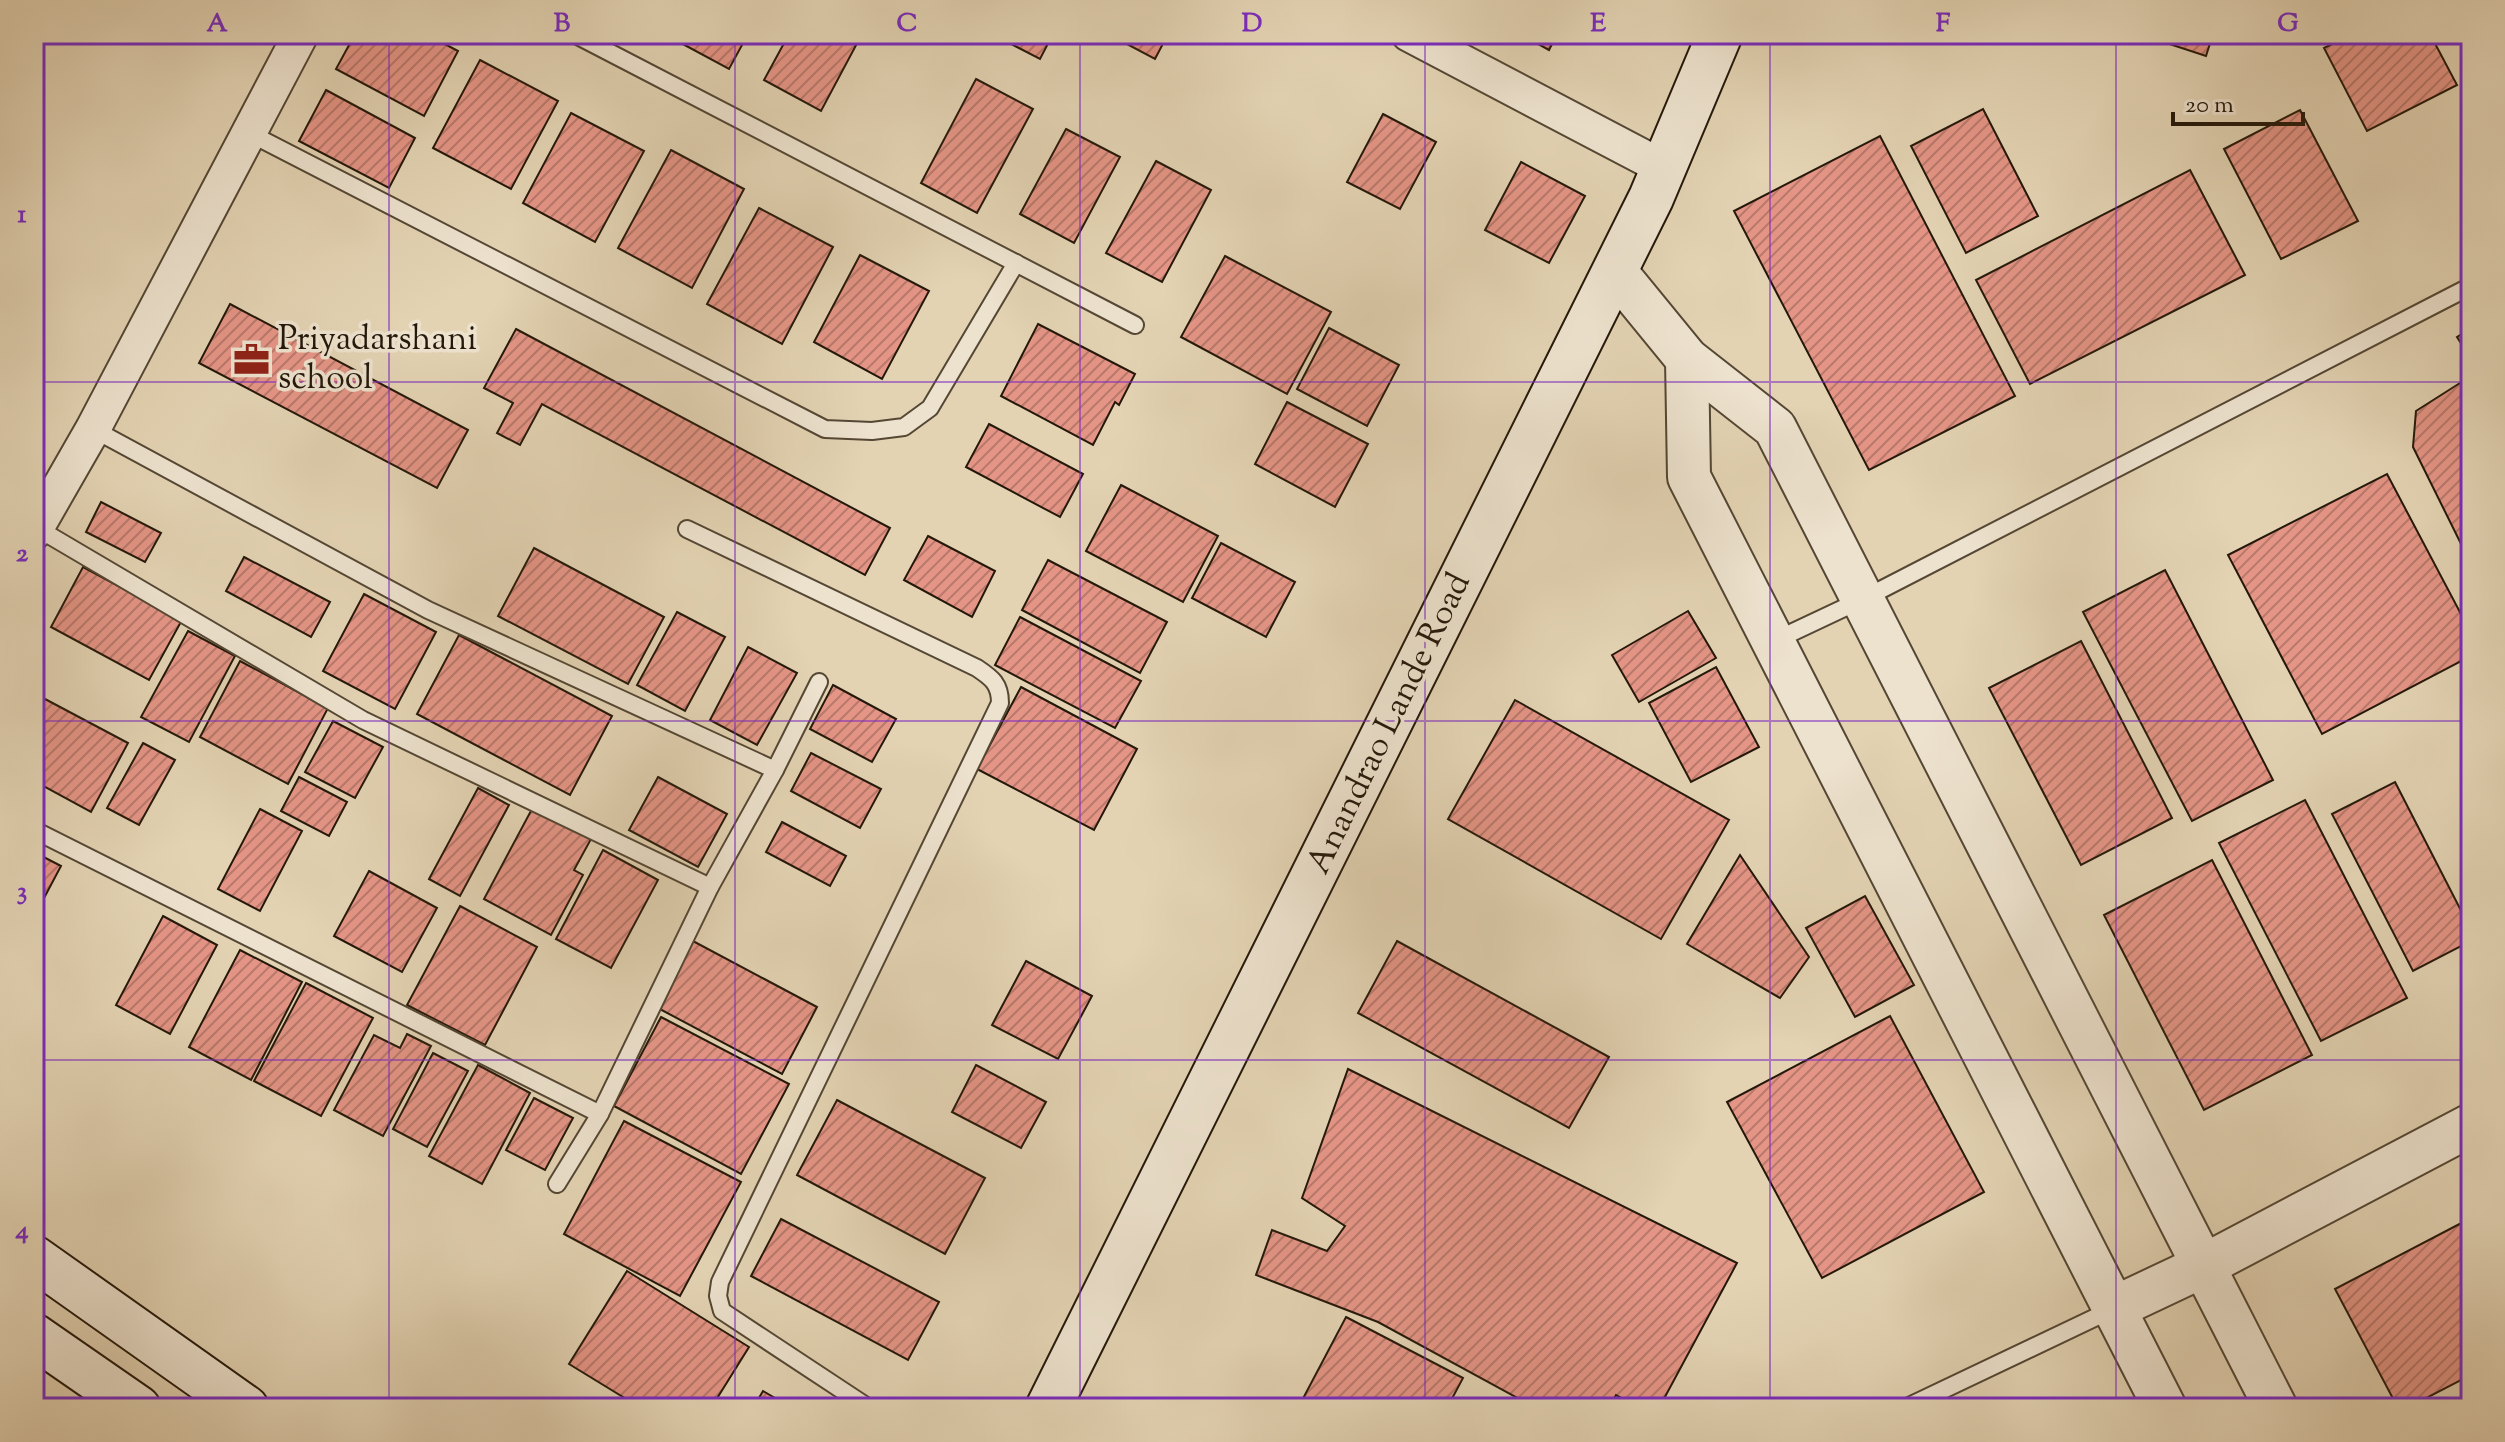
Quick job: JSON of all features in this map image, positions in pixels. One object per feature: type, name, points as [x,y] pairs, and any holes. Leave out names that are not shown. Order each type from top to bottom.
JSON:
[{"type":"main road","name":"Anandrao Lande Road","points":[[1048,1408],[1615,271],[1664,168],[1720,34]]},
{"type":"main road","points":[[34,1258],[246,1408]]},
{"type":"main road","points":[[34,1336],[138,1408]]},
{"type":"street","points":[[35,529],[93,429],[301,34]]},
{"type":"street","points":[[1409,34],[1664,168]]},
{"type":"street","points":[[1615,271],[1687,359],[1775,428],[2276,1408]]},
{"type":"street","points":[[1687,359],[1689,477],[2165,1408]]},
{"type":"street","points":[[2114,1308],[2203,1266],[2471,1125]]},
{"type":"lane","points":[[574,34],[1135,325]]},
{"type":"lane","points":[[249,133],[825,429],[872,431],[904,427],[930,408],[1016,263]]},
{"type":"lane","points":[[1773,642],[1863,599],[2471,286]]},
{"type":"lane","points":[[93,429],[428,610],[775,770]]},
{"type":"lane","points":[[35,529],[363,720],[710,887]]},
{"type":"lane","points":[[687,529],[977,668],[993,679],[1000,690],[1000,703],[720,1282],[718,1296],[722,1311],[869,1408]]},
{"type":"lane","points":[[557,1184],[600,1114],[710,887],[775,770],[819,682]]},
{"type":"lane","points":[[34,830],[600,1114]]},
{"type":"lane","points":[[1905,1408],[2114,1308]]},
{"type":"building","points":[[355,34],[426,34],[458,51],[424,116],[336,69]]},
{"type":"building","points":[[683,34],[748,34],[729,69],[679,42]]},
{"type":"building","points":[[789,34],[862,34],[821,111],[764,80]]},
{"type":"building","points":[[992,34],[1053,34],[1040,59]]},
{"type":"building","points":[[1108,34],[1168,34],[1155,59]]},
{"type":"building","points":[[1520,34],[1557,34],[1549,50]]},
{"type":"building","points":[[2139,34],[2213,34],[2206,56]]},
{"type":"building","points":[[2352,34],[2430,34],[2457,85],[2367,131],[2324,48]]},
{"type":"building","points":[[480,60],[558,101],[511,189],[433,148]]},
{"type":"building","points":[[976,79],[1033,109],[977,213],[921,183]]},
{"type":"building","points":[[326,90],[415,138],[389,188],[299,141]]},
{"type":"building","points":[[1983,109],[2038,216],[1966,253],[1911,146]]},
{"type":"building","points":[[2300,110],[2358,221],[2281,259],[2224,149]]},
{"type":"building","points":[[571,113],[644,151],[595,242],[523,203]]},
{"type":"building","points":[[1383,114],[1436,142],[1400,209],[1347,182]]},
{"type":"building","points":[[1066,129],[1120,157],[1074,243],[1020,214]]},
{"type":"building","points":[[1880,136],[2015,396],[1869,470],[1734,211]]},
{"type":"building","points":[[671,150],[744,189],[692,288],[618,248]]},
{"type":"building","points":[[1156,161],[1211,190],[1162,282],[1106,253]]},
{"type":"building","points":[[1521,162],[1585,196],[1549,263],[1485,230]]},
{"type":"building","points":[[2190,170],[2245,275],[2030,384],[1976,280]]},
{"type":"building","points":[[759,208],[833,247],[782,344],[707,304]]},
{"type":"building","points":[[860,255],[929,291],[882,379],[814,342]]},
{"type":"building","points":[[1225,256],[1331,312],[1287,394],[1181,337]]},
{"type":"building","points":[[230,304],[468,430],[437,488],[199,363]]},
{"type":"building","points":[[1038,324],[1135,374],[1119,405],[1115,402],[1093,445],[1001,396]]},
{"type":"building","points":[[1329,328],[1399,365],[1367,426],[1297,389]]},
{"type":"building","points":[[2471,328],[2471,359],[2457,337]]},
{"type":"building","points":[[516,329],[890,528],[865,575],[542,404],[520,445],[497,433],[513,403],[484,388]]},
{"type":"building","points":[[2471,376],[2471,564],[2413,447],[2416,411]]},
{"type":"building","points":[[1287,402],[1368,444],[1335,507],[1255,464]]},
{"type":"building","points":[[989,424],[1083,474],[1060,517],[966,467]]},
{"type":"building","points":[[2387,474],[2471,633],[2471,656],[2322,734],[2228,555]]},
{"type":"building","points":[[1121,485],[1218,536],[1183,602],[1086,551]]},
{"type":"building","points":[[101,502],[161,533],[145,562],[86,532]]},
{"type":"building","points":[[928,536],[995,571],[972,617],[904,580]]},
{"type":"building","points":[[1221,543],[1295,582],[1266,637],[1192,598]]},
{"type":"building","points":[[534,548],[664,617],[628,684],[498,616]]},
{"type":"building","points":[[244,557],[330,602],[311,637],[226,591]]},
{"type":"building","points":[[1048,560],[1167,622],[1140,673],[1022,610]]},
{"type":"building","points":[[83,567],[182,620],[149,680],[51,627]]},
{"type":"building","points":[[2165,570],[2273,780],[2192,821],[2083,612]]},
{"type":"building","points":[[364,594],[436,632],[395,709],[323,671]]},
{"type":"building","points":[[1688,611],[1716,658],[1639,702],[1612,655]]},
{"type":"building","points":[[677,612],[725,637],[685,711],[637,685]]},
{"type":"building","points":[[1020,617],[1141,681],[1115,728],[995,665]]},
{"type":"building","points":[[188,631],[235,656],[189,742],[141,717]]},
{"type":"building","points":[[459,635],[612,716],[570,795],[417,714]]},
{"type":"building","points":[[2081,641],[2172,818],[2081,865],[1989,688]]},
{"type":"building","points":[[748,647],[797,673],[757,745],[710,720]]},
{"type":"building","points":[[240,661],[328,708],[288,784],[200,737]]},
{"type":"building","points":[[1716,667],[1759,747],[1691,782],[1649,703]]},
{"type":"building","points":[[833,685],[896,719],[872,762],[810,729]]},
{"type":"building","points":[[1021,687],[1137,749],[1094,830],[977,769]]},
{"type":"building","points":[[45,699],[128,743],[91,812],[34,781],[34,720]]},
{"type":"building","points":[[1515,700],[1729,820],[1661,939],[1448,819]]},
{"type":"building","points":[[333,721],[383,747],[355,798],[305,772]]},
{"type":"building","points":[[143,743],[175,760],[139,825],[107,808]]},
{"type":"building","points":[[811,753],[881,789],[860,828],[791,791]]},
{"type":"building","points":[[299,777],[347,802],[329,836],[281,811]]},
{"type":"building","points":[[658,777],[727,814],[698,867],[629,830]]},
{"type":"building","points":[[2395,782],[2471,930],[2471,941],[2413,971],[2332,814]]},
{"type":"building","points":[[478,788],[509,805],[460,896],[429,879]]},
{"type":"building","points":[[2305,800],[2407,998],[2321,1041],[2219,843]]},
{"type":"building","points":[[533,807],[591,839],[574,870],[583,875],[551,935],[484,899]]},
{"type":"building","points":[[260,809],[302,831],[260,911],[218,889]]},
{"type":"building","points":[[782,822],[846,856],[830,886],[766,852]]},
{"type":"building","points":[[603,850],[658,880],[611,968],[556,939]]},
{"type":"building","points":[[34,852],[61,866],[34,917]]},
{"type":"building","points":[[1740,855],[1809,957],[1780,998],[1687,944]]},
{"type":"building","points":[[2212,860],[2312,1055],[2204,1110],[2104,915]]},
{"type":"building","points":[[369,871],[437,908],[402,972],[334,936]]},
{"type":"building","points":[[1865,896],[1914,985],[1855,1017],[1806,928]]},
{"type":"building","points":[[460,906],[537,947],[485,1045],[407,1005]]},
{"type":"building","points":[[163,916],[217,945],[170,1034],[116,1005]]},
{"type":"building","points":[[691,940],[817,1007],[782,1074],[656,1007]]},
{"type":"building","points":[[1397,941],[1609,1057],[1569,1128],[1358,1013]]},
{"type":"building","points":[[240,950],[302,982],[251,1080],[189,1047]]},
{"type":"building","points":[[1026,961],[1092,996],[1058,1059],[992,1025]]},
{"type":"building","points":[[306,983],[373,1018],[321,1116],[254,1081]]},
{"type":"building","points":[[1890,1016],[1984,1192],[1822,1278],[1727,1102]]},
{"type":"building","points":[[661,1017],[789,1084],[741,1174],[614,1106]]},
{"type":"building","points":[[407,1034],[431,1046],[383,1136],[334,1110],[374,1035],[400,1048]]},
{"type":"building","points":[[433,1053],[468,1071],[427,1147],[393,1129]]},
{"type":"building","points":[[478,1065],[530,1093],[482,1184],[429,1156]]},
{"type":"building","points":[[976,1065],[1046,1102],[1021,1148],[952,1112]]},
{"type":"building","points":[[1348,1069],[1737,1263],[1659,1408],[1640,1408],[1616,1395],[1609,1408],[1536,1408],[1378,1322],[1256,1275],[1272,1230],[1327,1251],[1345,1226],[1302,1198]]},
{"type":"building","points":[[534,1098],[573,1118],[545,1170],[506,1150]]},
{"type":"building","points":[[837,1100],[985,1178],[945,1254],[797,1175]]},
{"type":"building","points":[[624,1121],[741,1182],[680,1296],[564,1234]]},
{"type":"building","points":[[2471,1218],[2471,1375],[2407,1408],[2398,1408],[2335,1289]]},
{"type":"building","points":[[781,1219],[939,1302],[908,1360],[751,1276]]},
{"type":"building","points":[[627,1271],[749,1347],[711,1408],[641,1408],[569,1364]]},
{"type":"building","points":[[1346,1317],[1463,1378],[1447,1408],[1298,1408]]},
{"type":"building","points":[[763,1391],[792,1408],[753,1408]]},
{"type":"place","name":"Priyadarshani school","points":[[252,360]]}]
